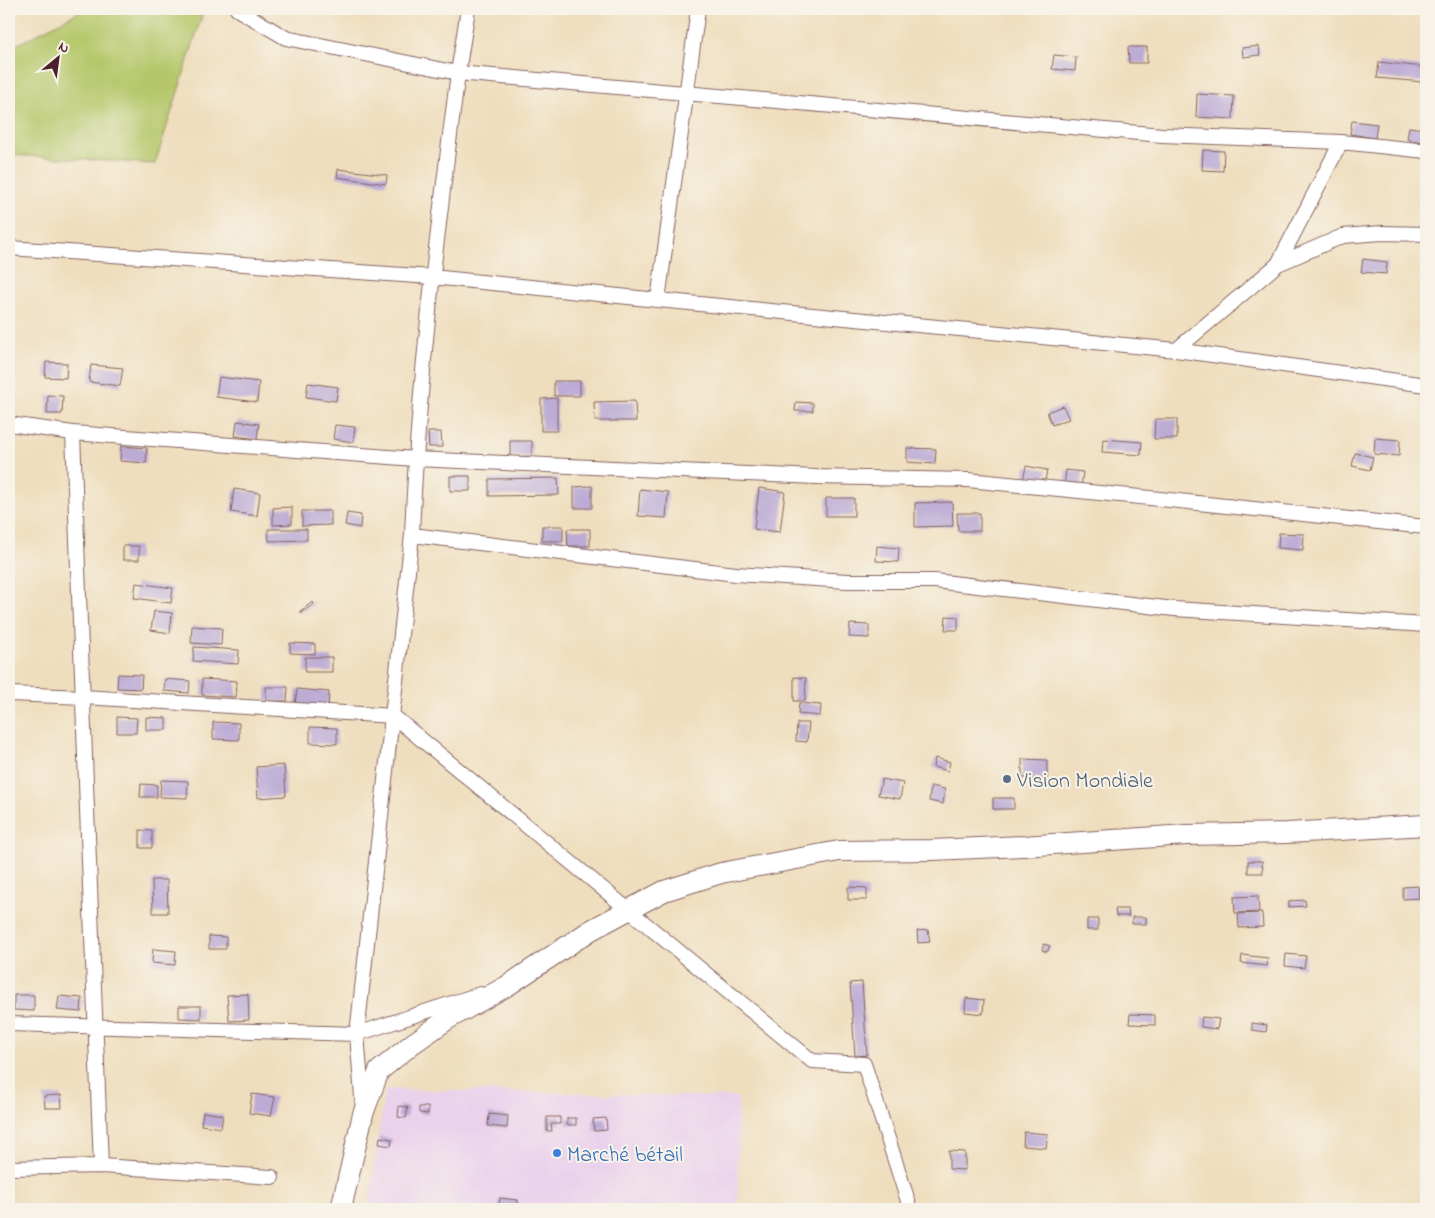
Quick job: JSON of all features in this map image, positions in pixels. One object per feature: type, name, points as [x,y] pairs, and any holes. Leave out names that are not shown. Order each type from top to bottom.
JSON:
[{"type":"street","points":[[237,9],[286,38],[458,73],[1162,134],[1341,142],[1426,151]]},
{"type":"street","points":[[363,1114],[357,1034],[412,535],[415,459],[432,276],[468,9]]},
{"type":"street","points":[[658,300],[698,9]]},
{"type":"street","points":[[1278,264],[1341,142]]},
{"type":"street","points":[[1176,350],[1278,264],[1343,236],[1382,233],[1426,234]]},
{"type":"street","points":[[9,248],[432,276],[658,300],[1176,350],[1426,385]]},
{"type":"street","points":[[9,424],[74,433],[415,459],[807,477],[968,480],[1426,527]]},
{"type":"street","points":[[74,433],[101,1166]]},
{"type":"street","points":[[412,535],[736,574],[847,581],[935,581],[1174,608],[1426,625]]},
{"type":"street","points":[[9,694],[393,716],[812,1061],[864,1064],[908,1202],[908,1209]]},
{"type":"street","points":[[341,1209],[363,1114],[379,1072],[412,1044],[448,1019],[507,986],[591,930],[664,891],[721,873],[839,851],[932,850],[1023,846],[1186,835],[1287,833],[1426,825]]},
{"type":"street","points":[[9,1024],[357,1034],[438,1006],[507,986]]},
{"type":"street","points":[[9,1168],[101,1166],[272,1177]]},
{"type":"shaded area","name":"Marché bétail","points":[[385,1089],[738,1097],[738,1209],[368,1209]]},
{"type":"green space","points":[[84,9],[169,9],[202,16],[155,164],[9,155],[9,49]]},
{"type":"building","points":[[1259,46],[1260,55],[1243,57],[1242,48]]},
{"type":"building","points":[[1128,47],[1147,47],[1147,63],[1129,63]]},
{"type":"building","points":[[1054,55],[1076,57],[1075,71],[1052,69]]},
{"type":"building","points":[[1379,62],[1424,67],[1423,82],[1377,78]]},
{"type":"building","points":[[1197,94],[1234,96],[1233,119],[1196,117]]},
{"type":"building","points":[[1352,121],[1377,124],[1375,138],[1350,134]]},
{"type":"building","points":[[1409,127],[1424,129],[1422,142],[1407,139]]},
{"type":"building","points":[[1203,150],[1224,151],[1223,171],[1202,170]]},
{"type":"building","points":[[338,169],[387,175],[386,184],[337,177]]},
{"type":"building","points":[[1363,259],[1387,262],[1386,274],[1361,272]]},
{"type":"building","points":[[46,362],[67,363],[66,378],[45,377]]},
{"type":"building","points":[[91,365],[123,368],[120,386],[89,382]]},
{"type":"building","points":[[219,377],[259,382],[257,402],[216,397]]},
{"type":"building","points":[[554,381],[580,381],[580,396],[554,396]]},
{"type":"building","points":[[308,383],[338,387],[336,401],[306,397]]},
{"type":"building","points":[[48,395],[63,396],[62,414],[47,414]]},
{"type":"building","points":[[557,398],[557,431],[541,431],[541,399]]},
{"type":"building","points":[[635,401],[636,421],[595,421],[594,402]]},
{"type":"building","points":[[796,402],[813,403],[813,411],[795,411]]},
{"type":"building","points":[[1063,406],[1069,419],[1052,425],[1047,412]]},
{"type":"building","points":[[1155,419],[1177,419],[1177,439],[1154,439]]},
{"type":"building","points":[[237,421],[259,424],[257,439],[235,436]]},
{"type":"building","points":[[335,425],[355,427],[353,442],[333,439]]},
{"type":"building","points":[[428,432],[441,432],[442,447],[429,447]]},
{"type":"building","points":[[1375,438],[1400,440],[1399,456],[1374,454]]},
{"type":"building","points":[[1103,439],[1142,442],[1141,455],[1102,452]]},
{"type":"building","points":[[510,441],[532,441],[532,456],[510,457]]},
{"type":"building","points":[[121,446],[147,448],[146,463],[120,461]]},
{"type":"building","points":[[907,448],[936,449],[935,464],[907,462]]},
{"type":"building","points":[[1355,453],[1373,457],[1370,470],[1352,466]]},
{"type":"building","points":[[1026,466],[1047,470],[1044,486],[1023,481]]},
{"type":"building","points":[[1066,470],[1083,472],[1081,488],[1064,487]]},
{"type":"building","points":[[450,476],[470,476],[470,491],[450,491]]},
{"type":"building","points":[[558,478],[559,495],[489,496],[489,479]]},
{"type":"building","points":[[592,486],[592,508],[574,508],[574,487]]},
{"type":"building","points":[[759,488],[785,492],[780,532],[754,529]]},
{"type":"building","points":[[234,489],[260,493],[257,516],[231,512]]},
{"type":"building","points":[[640,489],[668,492],[666,518],[638,516]]},
{"type":"building","points":[[826,498],[854,498],[854,516],[826,516]]},
{"type":"building","points":[[952,502],[953,526],[915,527],[915,503]]},
{"type":"building","points":[[292,507],[292,524],[273,525],[273,508]]},
{"type":"building","points":[[302,511],[331,511],[331,525],[302,526]]},
{"type":"building","points":[[347,513],[361,515],[360,528],[345,525]]},
{"type":"building","points":[[957,513],[980,513],[980,531],[958,531]]},
{"type":"building","points":[[542,526],[563,526],[563,541],[542,541]]},
{"type":"building","points":[[268,529],[307,529],[307,540],[269,541]]},
{"type":"building","points":[[567,529],[590,529],[590,546],[568,546]]},
{"type":"building","points":[[1279,533],[1304,534],[1303,550],[1278,548]]},
{"type":"building","points":[[123,546],[139,546],[139,560],[123,560]]},
{"type":"building","points":[[877,546],[899,548],[898,562],[876,561]]},
{"type":"building","points":[[136,583],[173,588],[171,603],[134,598]]},
{"type":"building","points":[[313,602],[314,604],[301,613],[300,611]]},
{"type":"building","points":[[154,611],[172,613],[170,633],[151,630]]},
{"type":"building","points":[[946,616],[958,617],[958,630],[945,630]]},
{"type":"building","points":[[850,624],[869,625],[869,638],[849,637]]},
{"type":"building","points":[[192,626],[222,628],[221,645],[191,643]]},
{"type":"building","points":[[290,643],[315,644],[315,654],[290,653]]},
{"type":"building","points":[[194,647],[239,650],[238,664],[193,661]]},
{"type":"building","points":[[305,657],[332,657],[332,672],[305,672]]},
{"type":"building","points":[[118,674],[142,675],[141,689],[117,688]]},
{"type":"building","points":[[794,677],[806,678],[805,701],[794,701]]},
{"type":"building","points":[[165,679],[190,681],[189,693],[164,691]]},
{"type":"building","points":[[202,679],[237,681],[236,697],[202,695]]},
{"type":"building","points":[[266,687],[288,687],[287,701],[266,701]]},
{"type":"building","points":[[297,689],[329,692],[328,708],[295,705]]},
{"type":"building","points":[[799,703],[821,705],[820,716],[798,714]]},
{"type":"building","points":[[117,717],[137,718],[136,733],[117,733]]},
{"type":"building","points":[[146,717],[166,718],[166,730],[146,730]]},
{"type":"building","points":[[213,722],[239,723],[239,740],[213,739]]},
{"type":"building","points":[[797,723],[809,723],[807,742],[796,741]]},
{"type":"building","points":[[310,727],[337,728],[337,744],[310,743]]},
{"type":"building","points":[[935,758],[950,762],[948,771],[933,767]]},
{"type":"building","points":[[1022,759],[1047,760],[1047,779],[1022,778]]},
{"type":"building","points":[[284,765],[286,796],[258,798],[256,767]]},
{"type":"building","points":[[882,779],[903,783],[900,799],[878,795]]},
{"type":"building","points":[[161,780],[188,781],[187,798],[160,797]]},
{"type":"building","points":[[141,784],[157,785],[157,797],[140,797]]},
{"type":"building","points":[[931,786],[945,789],[943,804],[929,801]]},
{"type":"building","points":[[993,798],[1014,798],[1014,809],[993,809]]},
{"type":"building","points":[[140,830],[152,831],[152,848],[140,848]]},
{"type":"building","points":[[1248,861],[1262,861],[1263,873],[1248,873]]},
{"type":"building","points":[[152,880],[167,880],[168,913],[153,913]]},
{"type":"building","points":[[1418,886],[1419,898],[1403,899],[1403,887]]},
{"type":"building","points":[[848,887],[867,888],[867,900],[848,900]]},
{"type":"building","points":[[1258,896],[1259,912],[1235,913],[1234,897]]},
{"type":"building","points":[[1305,900],[1306,906],[1289,907],[1289,901]]},
{"type":"building","points":[[1115,909],[1128,909],[1129,916],[1116,916]]},
{"type":"building","points":[[1262,913],[1263,927],[1239,928],[1238,914]]},
{"type":"building","points":[[1132,917],[1146,917],[1146,924],[1132,924]]},
{"type":"building","points":[[1087,919],[1098,919],[1098,930],[1087,930]]},
{"type":"building","points":[[928,930],[930,942],[918,943],[917,931]]},
{"type":"building","points":[[209,936],[226,937],[226,949],[209,949]]},
{"type":"building","points":[[1044,944],[1050,946],[1047,952],[1042,950]]},
{"type":"building","points":[[153,949],[176,951],[175,965],[152,963]]},
{"type":"building","points":[[1286,954],[1306,956],[1304,968],[1285,966]]},
{"type":"building","points":[[1242,955],[1268,958],[1267,966],[1241,963]]},
{"type":"building","points":[[862,982],[867,1055],[855,1056],[850,983]]},
{"type":"building","points":[[248,994],[249,1020],[229,1021],[227,995]]},
{"type":"building","points":[[14,995],[34,995],[34,1011],[14,1010]]},
{"type":"building","points":[[59,996],[82,998],[81,1012],[57,1010]]},
{"type":"building","points":[[966,998],[984,1000],[983,1014],[965,1012]]},
{"type":"building","points":[[179,1006],[201,1006],[201,1019],[179,1018]]},
{"type":"building","points":[[1130,1014],[1155,1015],[1155,1025],[1129,1024]]},
{"type":"building","points":[[1202,1017],[1219,1019],[1217,1029],[1201,1027]]},
{"type":"building","points":[[1252,1023],[1267,1025],[1266,1032],[1252,1030]]},
{"type":"building","points":[[252,1094],[275,1097],[271,1116],[249,1113]]},
{"type":"building","points":[[61,1095],[62,1108],[45,1108],[44,1096]]},
{"type":"building","points":[[399,1106],[408,1107],[406,1118],[398,1117]]},
{"type":"building","points":[[419,1107],[428,1107],[428,1114],[419,1113]]},
{"type":"building","points":[[203,1112],[223,1115],[221,1128],[201,1125]]},
{"type":"building","points":[[489,1114],[508,1116],[507,1128],[488,1126]]},
{"type":"building","points":[[547,1117],[560,1117],[560,1124],[551,1124],[552,1131],[547,1131]]},
{"type":"building","points":[[567,1118],[576,1118],[576,1125],[567,1125]]},
{"type":"building","points":[[606,1118],[607,1130],[594,1131],[593,1119]]},
{"type":"building","points":[[1024,1132],[1048,1134],[1046,1148],[1023,1146]]},
{"type":"building","points":[[380,1137],[392,1139],[391,1146],[379,1144]]},
{"type":"building","points":[[949,1151],[965,1152],[965,1170],[949,1169]]},
{"type":"building","points":[[500,1198],[518,1200],[517,1209],[498,1209]]},
{"type":"place","name":"Vision Mondiale","points":[[1007,779]]},
{"type":"place","name":"Marché bétail","points":[[557,1153]]}]
